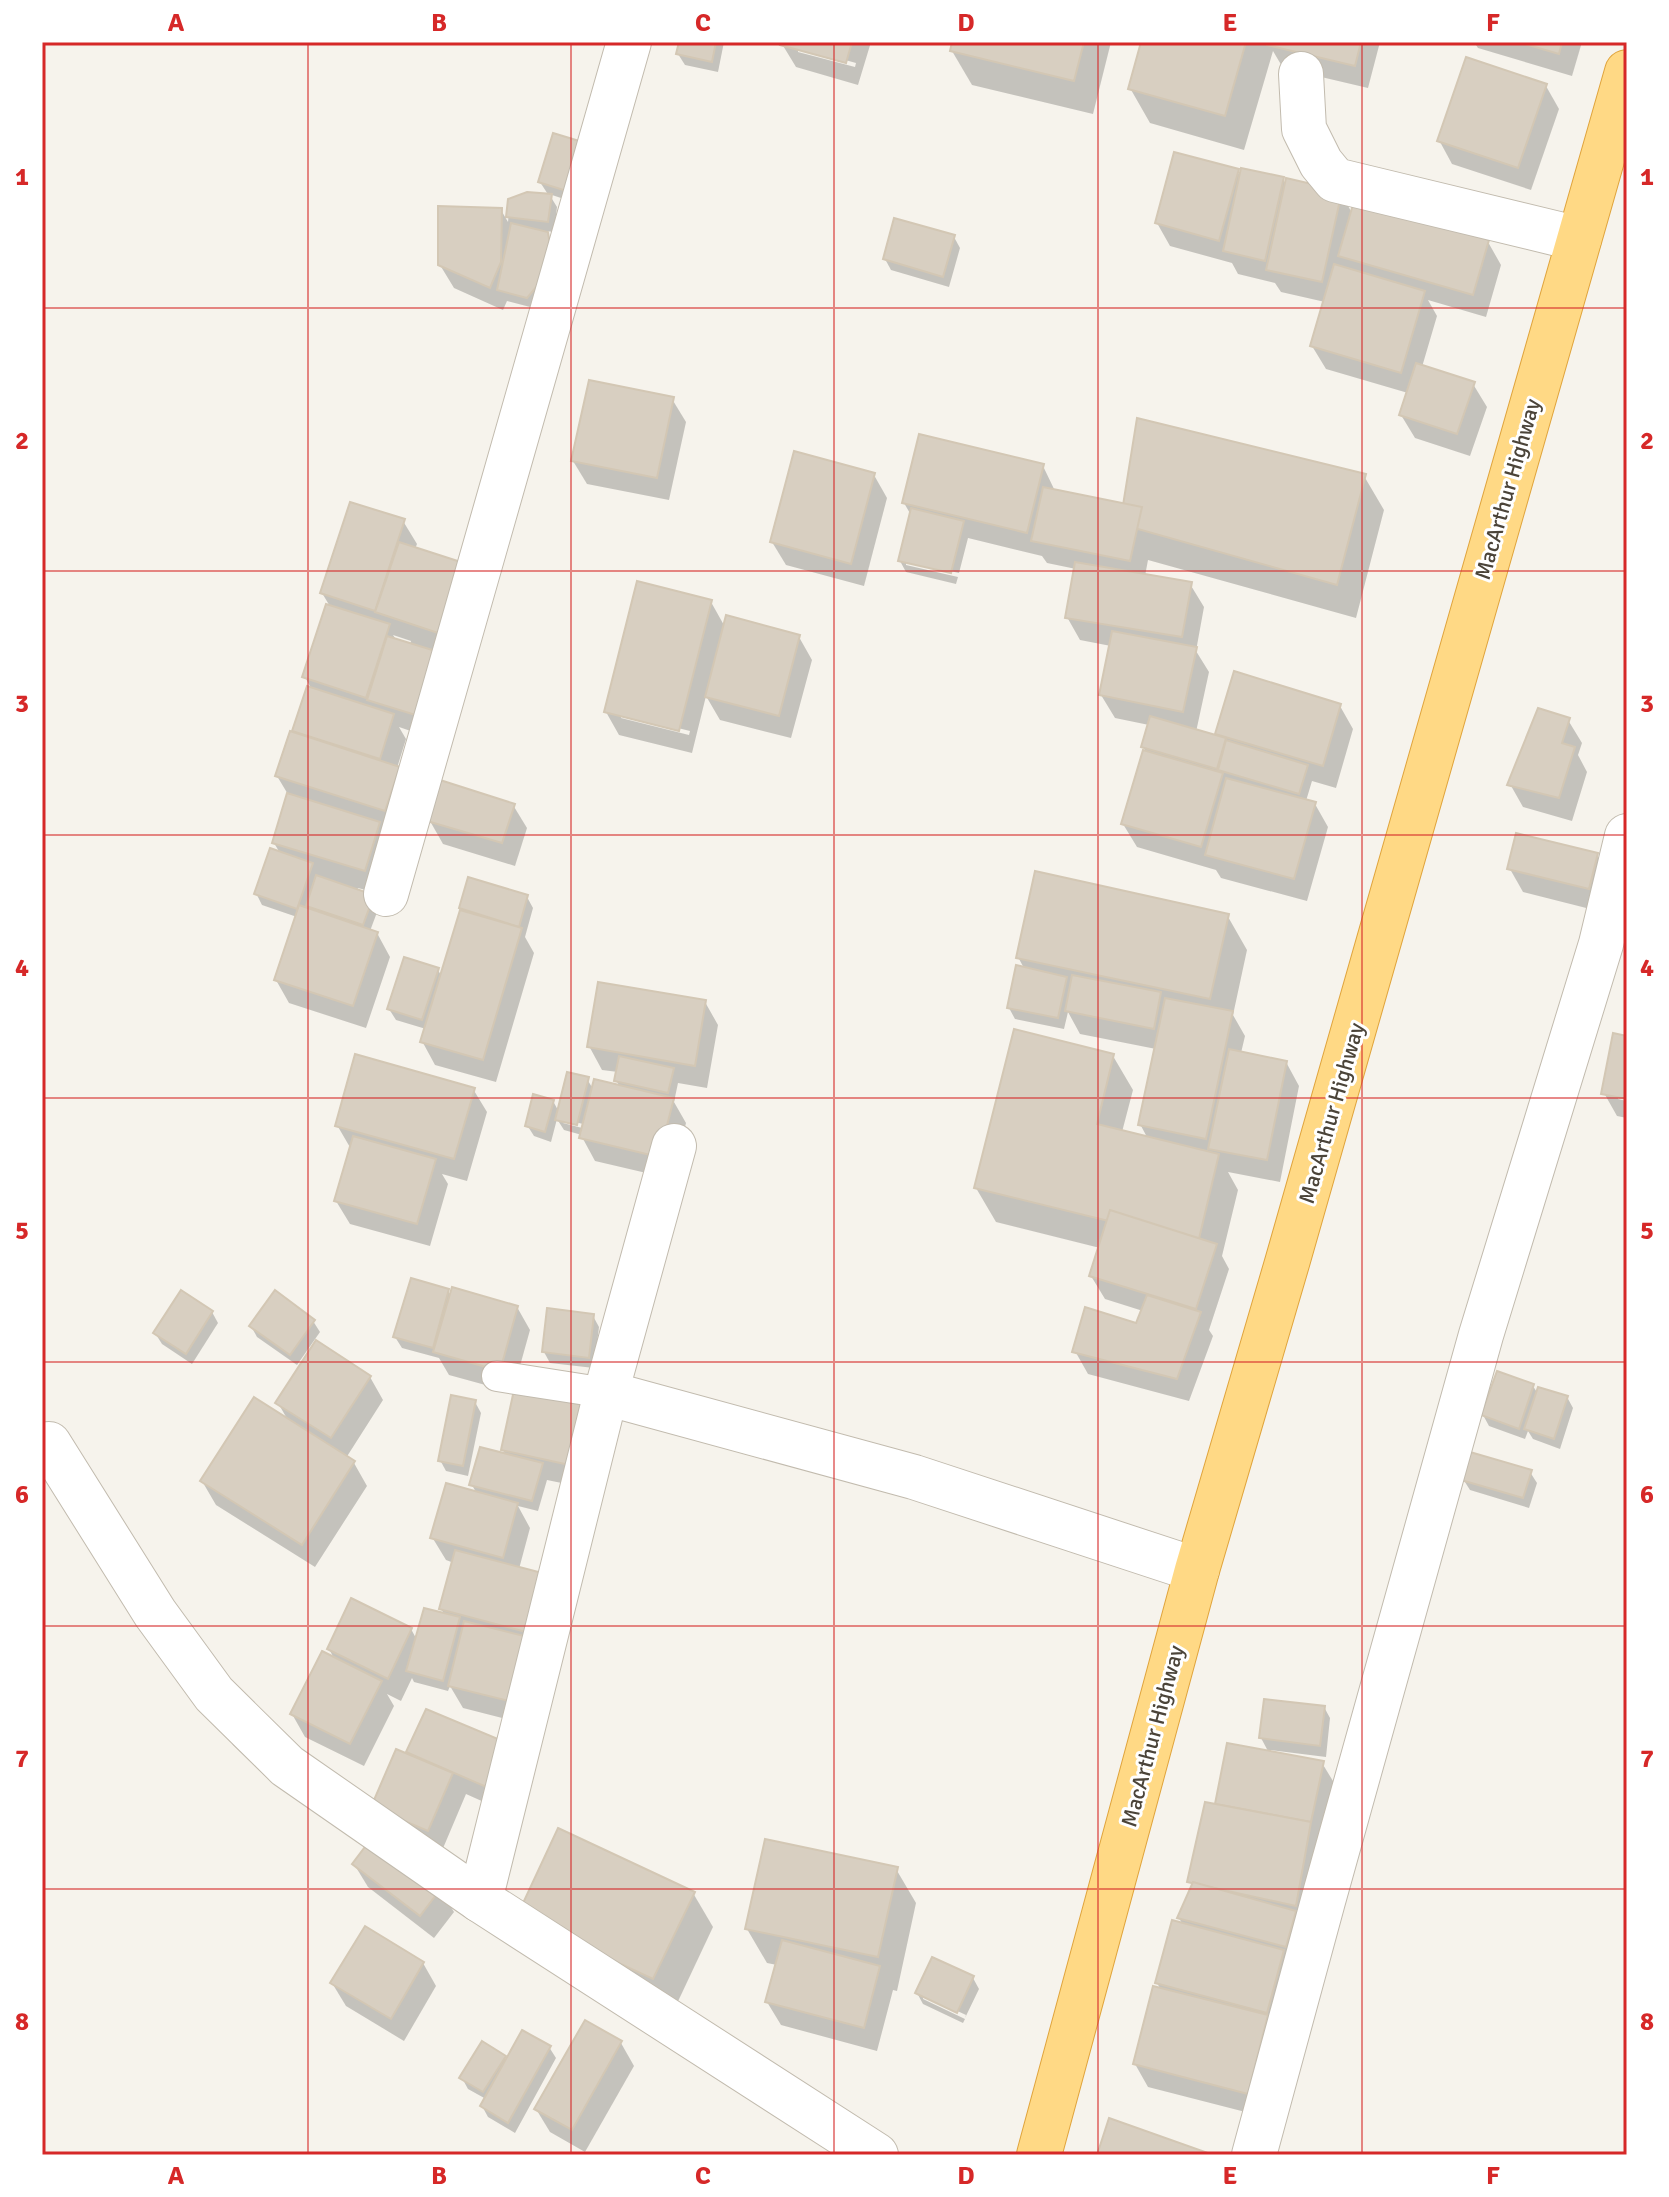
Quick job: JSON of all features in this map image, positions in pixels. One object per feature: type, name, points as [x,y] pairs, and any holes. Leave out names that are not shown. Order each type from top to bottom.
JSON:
[{"type":"highway","name":"MacArthur Highway","points":[[1039,2155],[1197,1570],[1292,1248],[1627,72]]},
{"type":"street","points":[[386,894],[629,42]]},
{"type":"street","points":[[1301,74],[1304,129],[1321,163],[1335,180],[1579,239]]},
{"type":"street","points":[[1254,2155],[1481,1335],[1601,944],[1627,836]]},
{"type":"street","points":[[480,1900],[606,1393],[674,1146]]},
{"type":"street","points":[[606,1393],[914,1477],[1197,1570]]},
{"type":"street","points":[[49,1444],[155,1613],[214,1694],[287,1766],[480,1900],[876,2155]]},
{"type":"lane","points":[[497,1376],[606,1393]]},
{"type":"building","points":[[679,42],[716,42],[712,62],[676,54]]},
{"type":"building","points":[[781,42],[852,42],[846,63],[780,45]]},
{"type":"building","points":[[952,42],[1084,42],[1074,81],[950,51]]},
{"type":"building","points":[[1141,42],[1246,42],[1225,116],[1128,89]]},
{"type":"building","points":[[1268,42],[1361,42],[1355,66],[1267,45]]},
{"type":"building","points":[[1518,42],[1562,42],[1559,54]]},
{"type":"building","points":[[1466,57],[1547,84],[1518,168],[1437,141]]},
{"type":"building","points":[[553,133],[589,144],[573,193],[538,182]]},
{"type":"building","points":[[1174,152],[1239,169],[1219,241],[1155,223]]},
{"type":"building","points":[[1241,168],[1284,177],[1265,261],[1223,251]]},
{"type":"building","points":[[1286,178],[1342,191],[1322,282],[1266,270]]},
{"type":"building","points":[[527,192],[552,194],[548,222],[506,217],[508,199]]},
{"type":"building","points":[[1354,201],[1489,240],[1473,295],[1338,256]]},
{"type":"building","points":[[438,206],[502,208],[501,262],[490,288],[438,265]]},
{"type":"building","points":[[894,218],[955,235],[943,277],[883,259]]},
{"type":"building","points":[[511,223],[548,232],[553,267],[527,298],[497,290]]},
{"type":"building","points":[[1334,264],[1425,291],[1401,373],[1310,346]]},
{"type":"building","points":[[1416,363],[1475,382],[1457,434],[1399,415]]},
{"type":"building","points":[[589,380],[674,397],[657,478],[571,461]]},
{"type":"building","points":[[1137,418],[1366,474],[1337,585],[1120,524]]},
{"type":"building","points":[[919,434],[1044,464],[1027,533],[902,503]]},
{"type":"building","points":[[794,451],[875,473],[851,564],[770,542]]},
{"type":"building","points":[[1043,487],[1142,507],[1130,561],[1031,541]]},
{"type":"building","points":[[350,502],[405,519],[375,611],[320,593]]},
{"type":"building","points":[[911,508],[964,521],[951,573],[898,561]]},
{"type":"building","points":[[399,542],[473,566],[450,637],[375,612]]},
{"type":"building","points":[[1075,562],[1192,582],[1182,637],[1065,618]]},
{"type":"building","points":[[637,581],[712,600],[679,731],[604,712]]},
{"type":"building","points":[[326,604],[390,624],[366,698],[302,677]]},
{"type":"building","points":[[726,615],[800,635],[779,716],[705,697]]},
{"type":"building","points":[[1112,631],[1197,647],[1183,712],[1099,695]]},
{"type":"building","points":[[387,636],[442,653],[422,717],[367,700]]},
{"type":"building","points":[[1234,671],[1341,704],[1323,766],[1215,734]]},
{"type":"building","points":[[307,686],[394,714],[380,759],[292,731]]},
{"type":"building","points":[[1538,708],[1570,718],[1562,743],[1575,747],[1559,798],[1507,785]]},
{"type":"building","points":[[1150,716],[1226,738],[1217,769],[1141,747]]},
{"type":"building","points":[[290,731],[400,767],[385,811],[275,776]]},
{"type":"building","points":[[1226,740],[1308,765],[1299,794],[1218,770]]},
{"type":"building","points":[[1143,750],[1223,773],[1201,847],[1121,824]]},
{"type":"building","points":[[1226,778],[1316,802],[1294,879],[1205,855]]},
{"type":"building","points":[[440,780],[515,804],[502,843],[427,821]]},
{"type":"building","points":[[287,793],[380,822],[365,871],[272,843]]},
{"type":"building","points":[[1516,833],[1598,853],[1589,889],[1507,869]]},
{"type":"building","points":[[270,848],[313,863],[297,909],[254,894]]},
{"type":"building","points":[[1035,871],[1229,914],[1210,999],[1016,958]]},
{"type":"building","points":[[316,875],[374,895],[363,925],[306,906]]},
{"type":"building","points":[[468,877],[528,895],[519,927],[459,908]]},
{"type":"building","points":[[299,905],[378,932],[353,1006],[274,980]]},
{"type":"building","points":[[460,910],[522,928],[483,1060],[420,1042]]},
{"type":"building","points":[[404,957],[439,968],[422,1020],[387,1009]]},
{"type":"building","points":[[1016,965],[1067,977],[1058,1018],[1007,1008]]},
{"type":"building","points":[[1072,975],[1161,992],[1154,1029],[1065,1011]]},
{"type":"building","points":[[598,982],[706,1000],[695,1066],[587,1047]]},
{"type":"building","points":[[1165,998],[1233,1011],[1206,1139],[1138,1125]]},
{"type":"building","points":[[1014,1029],[1114,1054],[1097,1124],[1219,1154],[1198,1243],[974,1188]]},
{"type":"building","points":[[1613,1033],[1627,1036],[1627,1099],[1601,1094]]},
{"type":"building","points":[[1229,1049],[1287,1061],[1267,1160],[1208,1149]]},
{"type":"building","points":[[355,1054],[475,1088],[454,1159],[335,1126]]},
{"type":"building","points":[[619,1056],[674,1068],[668,1093],[614,1081]]},
{"type":"building","points":[[567,1072],[589,1077],[577,1125],[555,1120]]},
{"type":"building","points":[[594,1079],[674,1098],[659,1157],[579,1138]]},
{"type":"building","points":[[533,1094],[554,1100],[545,1132],[525,1126]]},
{"type":"building","points":[[353,1136],[436,1159],[417,1224],[334,1201]]},
{"type":"building","points":[[1110,1210],[1217,1244],[1196,1309],[1089,1276]]},
{"type":"building","points":[[411,1278],[449,1289],[433,1348],[393,1337]]},
{"type":"building","points":[[452,1287],[518,1306],[500,1371],[433,1352]]},
{"type":"building","points":[[181,1290],[213,1311],[186,1354],[153,1333]]},
{"type":"building","points":[[275,1290],[315,1320],[290,1355],[249,1326]]},
{"type":"building","points":[[1147,1295],[1201,1312],[1177,1379],[1072,1352],[1085,1307],[1136,1323]]},
{"type":"building","points":[[547,1308],[594,1314],[589,1358],[542,1352]]},
{"type":"building","points":[[316,1340],[371,1376],[331,1438],[275,1403]]},
{"type":"building","points":[[1497,1371],[1534,1384],[1519,1429],[1481,1415]]},
{"type":"building","points":[[1538,1387],[1568,1396],[1554,1439],[1524,1429]]},
{"type":"building","points":[[514,1390],[587,1405],[574,1466],[501,1450]]},
{"type":"building","points":[[451,1395],[476,1400],[463,1466],[438,1461]]},
{"type":"building","points":[[254,1397],[355,1461],[302,1545],[200,1481]]},
{"type":"building","points":[[480,1447],[543,1463],[532,1501],[469,1485]]},
{"type":"building","points":[[1470,1452],[1532,1470],[1523,1498],[1461,1480]]},
{"type":"building","points":[[446,1483],[518,1503],[503,1558],[430,1538]]},
{"type":"building","points":[[455,1550],[546,1574],[530,1633],[439,1609]]},
{"type":"building","points":[[351,1598],[412,1628],[388,1679],[327,1649]]},
{"type":"building","points":[[424,1608],[460,1617],[443,1681],[406,1671]]},
{"type":"building","points":[[464,1621],[532,1638],[517,1703],[448,1686]]},
{"type":"building","points":[[322,1651],[382,1681],[350,1744],[290,1714]]},
{"type":"building","points":[[1264,1699],[1325,1706],[1320,1746],[1259,1738]]},
{"type":"building","points":[[426,1709],[510,1744],[491,1789],[406,1752]]},
{"type":"building","points":[[1227,1743],[1324,1761],[1311,1822],[1215,1804]]},
{"type":"building","points":[[396,1749],[453,1773],[428,1831],[371,1807]]},
{"type":"building","points":[[1205,1802],[1311,1822],[1296,1906],[1187,1882]]},
{"type":"building","points":[[558,1828],[695,1892],[653,1979],[517,1916]]},
{"type":"building","points":[[374,1835],[442,1887],[420,1916],[352,1864]]},
{"type":"building","points":[[765,1839],[898,1867],[878,1957],[745,1929]]},
{"type":"building","points":[[1193,1882],[1296,1911],[1286,1947],[1177,1918]]},
{"type":"building","points":[[1172,1920],[1284,1950],[1267,2013],[1155,1983]]},
{"type":"building","points":[[365,1926],[424,1962],[391,2019],[330,1983]]},
{"type":"building","points":[[782,1940],[880,1966],[864,2028],[765,2002]]},
{"type":"building","points":[[932,1957],[974,1976],[957,2013],[915,1993]]},
{"type":"building","points":[[1153,1986],[1268,2015],[1248,2094],[1133,2064]]},
{"type":"building","points":[[585,2020],[622,2041],[572,2130],[534,2109]]},
{"type":"building","points":[[522,2030],[551,2046],[508,2123],[480,2106]]},
{"type":"building","points":[[482,2041],[506,2056],[483,2092],[459,2078]]},
{"type":"building","points":[[1109,2118],[1208,2153],[1097,2155]]}]
